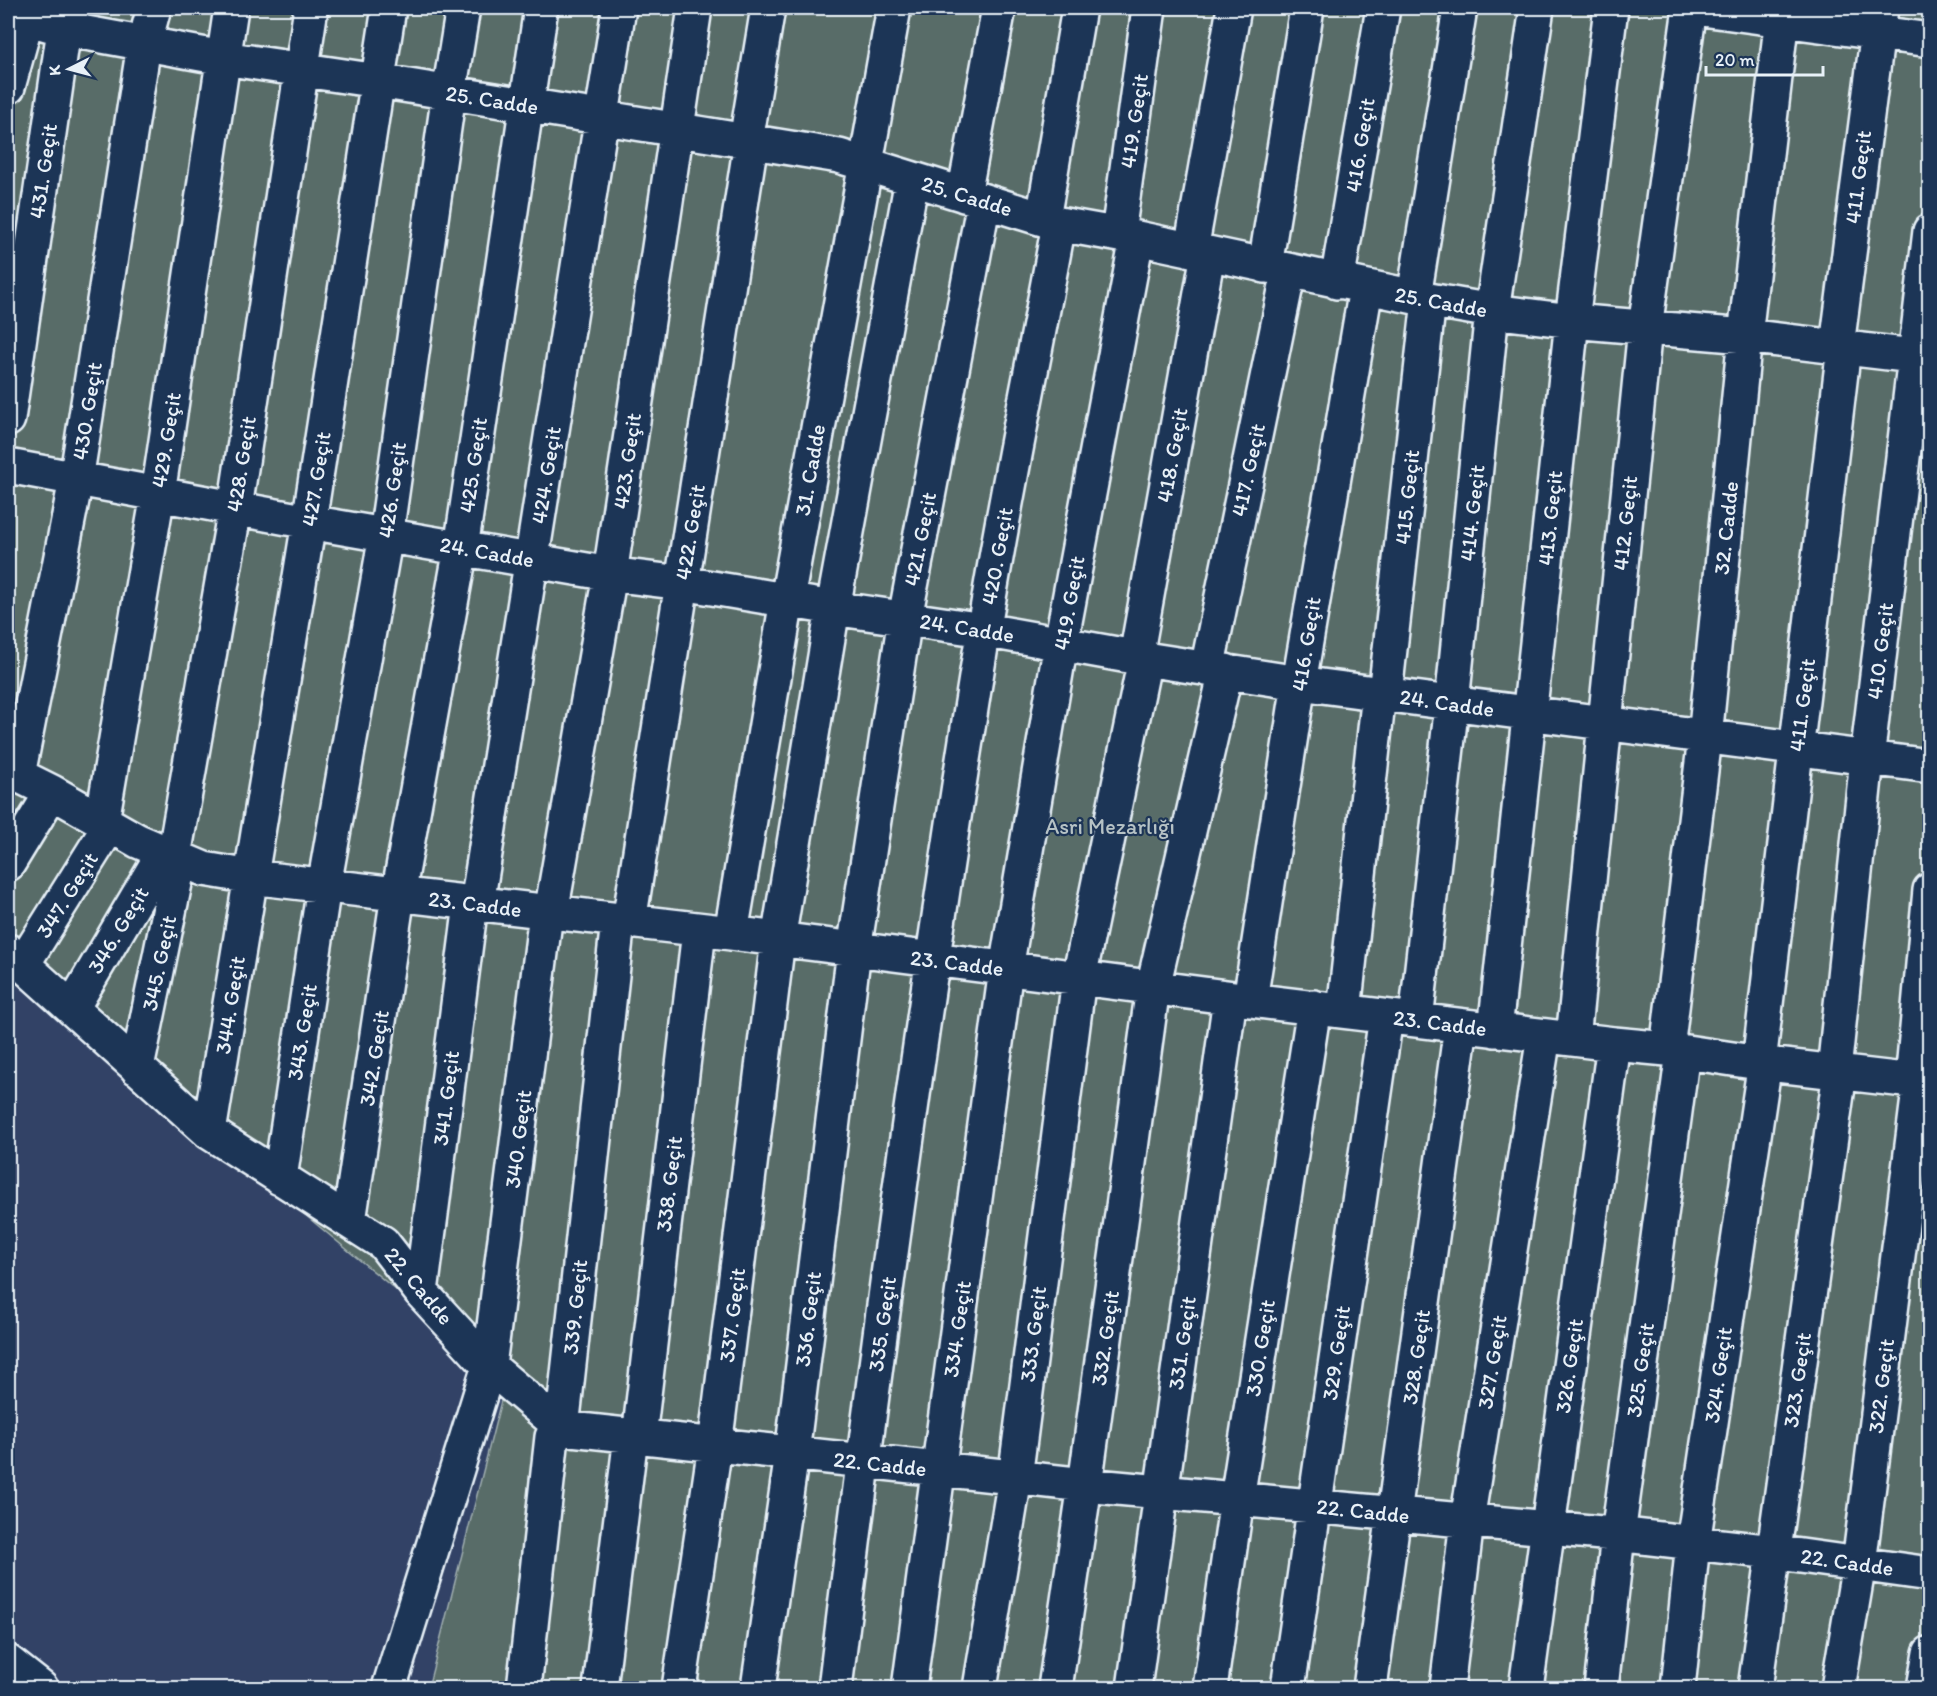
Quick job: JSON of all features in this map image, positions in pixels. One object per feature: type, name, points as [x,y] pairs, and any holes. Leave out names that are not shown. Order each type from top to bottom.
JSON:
[{"type":"lane","name":"430. Geçit","points":[[13,772],[76,480],[144,45],[154,8]]},
{"type":"lane","name":"429. Geçit","points":[[106,823],[231,8]]},
{"type":"lane","name":"428. Geçit","points":[[173,856],[235,508],[310,8]]},
{"type":"lane","name":"427. Geçit","points":[[251,877],[389,8]]},
{"type":"lane","name":"426. Geçit","points":[[324,886],[386,535],[463,8]]},
{"type":"lane","name":"425. Geçit","points":[[398,895],[461,548],[541,8]]},
{"type":"lane","name":"424. Geçit","points":[[474,904],[532,560],[619,8]]},
{"type":"lane","name":"423. Geçit","points":[[548,913],[610,574],[695,8]]},
{"type":"lane","name":"422. Geçit","points":[[623,922],[682,582],[768,8]]},
{"type":"lane","name":"31. Cadde","points":[[731,933],[787,600],[894,8]]},
{"type":"lane","name":"421. Geçit","points":[[854,950],[905,618],[974,198],[999,8]]},
{"type":"lane","name":"420. Geçit","points":[[932,960],[1051,222],[1079,8]]},
{"type":"lane","name":"419. Geçit","points":[[1006,969],[1127,236],[1149,8]]},
{"type":"lane","name":"418. Geçit","points":[[1079,978],[1140,658],[1234,8]]},
{"type":"lane","name":"417. Geçit","points":[[1153,987],[1217,670],[1277,268],[1307,8]]},
{"type":"lane","name":"416. Geçit","points":[[1240,999],[1299,683],[1351,285],[1383,8]]},
{"type":"lane","name":"415. Geçit","points":[[1329,1009],[1382,694],[1421,299],[1460,8]]},
{"type":"lane","name":"414. Geçit","points":[[1401,1019],[1452,703],[1492,311],[1537,8]]},
{"type":"lane","name":"413. Geçit","points":[[1495,1030],[1572,321],[1611,8]]},
{"type":"lane","name":"412. Geçit","points":[[1558,1037],[1605,724],[1645,328],[1690,8]]},
{"type":"lane","points":[[1695,8],[1879,20],[1929,40]]},
{"type":"lane","name":"32. Cadde","points":[[1675,1050],[1745,336],[1781,13]]},
{"type":"lane","name":"25. Cadde","points":[[17,16],[68,18],[144,45],[838,156],[1051,222],[1421,299],[1572,321],[1745,336],[1922,358]]},
{"type":"lane","points":[[8,87],[17,16]]},
{"type":"lane","name":"431. Geçit","points":[[8,419],[68,18]]},
{"type":"lane","name":"411. Geçit","points":[[1762,1062],[1840,347],[1879,20]]},
{"type":"lane","name":"337. Geçit","points":[[679,1689],[715,1446],[778,940],[833,608],[912,179]]},
{"type":"lane","name":"410. Geçit","points":[[1837,1072],[1868,759],[1922,358],[1929,231]]},
{"type":"lane","name":"24. Cadde","points":[[8,466],[309,522],[610,574],[682,582],[1299,683],[1929,766]]},
{"type":"lane","name":"23. Cadde","points":[[13,772],[106,823],[173,856],[204,869],[251,877],[731,933],[1240,999],[1675,1050],[1920,1082]]},
{"type":"lane","points":[[8,864],[52,792]]},
{"type":"lane","name":"347. Geçit","points":[[15,958],[106,823]]},
{"type":"lane","name":"346. Geçit","points":[[72,1008],[173,856]]},
{"type":"lane","name":"345. Geçit","points":[[137,1068],[173,856]]},
{"type":"lane","name":"344. Geçit","points":[[209,1132],[251,877]]},
{"type":"lane","name":"343. Geçit","points":[[280,1178],[324,886]]},
{"type":"lane","name":"322. Geçit","points":[[1838,1689],[1858,1564],[1920,1082],[1929,890]]},
{"type":"lane","name":"342. Geçit","points":[[349,1221],[398,895]]},
{"type":"lane","name":"341. Geçit","points":[[421,1292],[474,904]]},
{"type":"lane","name":"340. Geçit","points":[[389,1689],[489,1366],[548,913]]},
{"type":"lane","name":"339. Geçit","points":[[524,1689],[552,1437],[562,1428],[623,922]]},
{"type":"lane","name":"338. Geçit","points":[[600,1689],[635,1437],[699,931]]},
{"type":"lane","name":"336. Geçit","points":[[758,1689],[792,1454],[854,950]]},
{"type":"lane","name":"22. Cadde","points":[[15,958],[209,1132],[383,1243],[421,1292],[489,1366],[562,1428],[1161,1493],[1546,1527],[1773,1552],[1929,1574]]},
{"type":"lane","name":"335. Geçit","points":[[835,1689],[863,1462],[932,960]]},
{"type":"lane","name":"334. Geçit","points":[[909,1689],[1006,969]]},
{"type":"lane","name":"333. Geçit","points":[[980,1689],[1015,1478],[1079,978]]},
{"type":"lane","name":"332. Geçit","points":[[1055,1689],[1153,987]]},
{"type":"lane","name":"331. Geçit","points":[[1134,1689],[1161,1493],[1240,999]]},
{"type":"lane","name":"330. Geçit","points":[[1210,1689],[1237,1499],[1329,1009]]},
{"type":"lane","name":"329. Geçit","points":[[1288,1689],[1314,1505],[1401,1019]]},
{"type":"lane","name":"328. Geçit","points":[[1370,1689],[1461,1026]]},
{"type":"lane","name":"327. Geçit","points":[[1447,1689],[1467,1521],[1558,1037]]},
{"type":"lane","name":"326. Geçit","points":[[1526,1689],[1546,1527],[1614,1044]]},
{"type":"lane","name":"325. Geçit","points":[[1601,1689],[1675,1050]]},
{"type":"lane","name":"324. Geçit","points":[[1677,1689],[1693,1543],[1762,1062]]},
{"type":"lane","name":"323. Geçit","points":[[1755,1689],[1837,1072]]},
{"type":"lane","points":[[1924,1689],[1929,1653]]},
{"type":"lane","points":[[8,1662],[41,1689]]},
{"type":"shaded area","points":[[8,951],[506,1381],[428,1688],[8,1688]]},
{"type":"green space","name":"Asri Mezarlığı","points":[[28,8],[1929,8],[1929,1688],[428,1688],[506,1381],[206,1133],[8,953],[8,52]]}]
